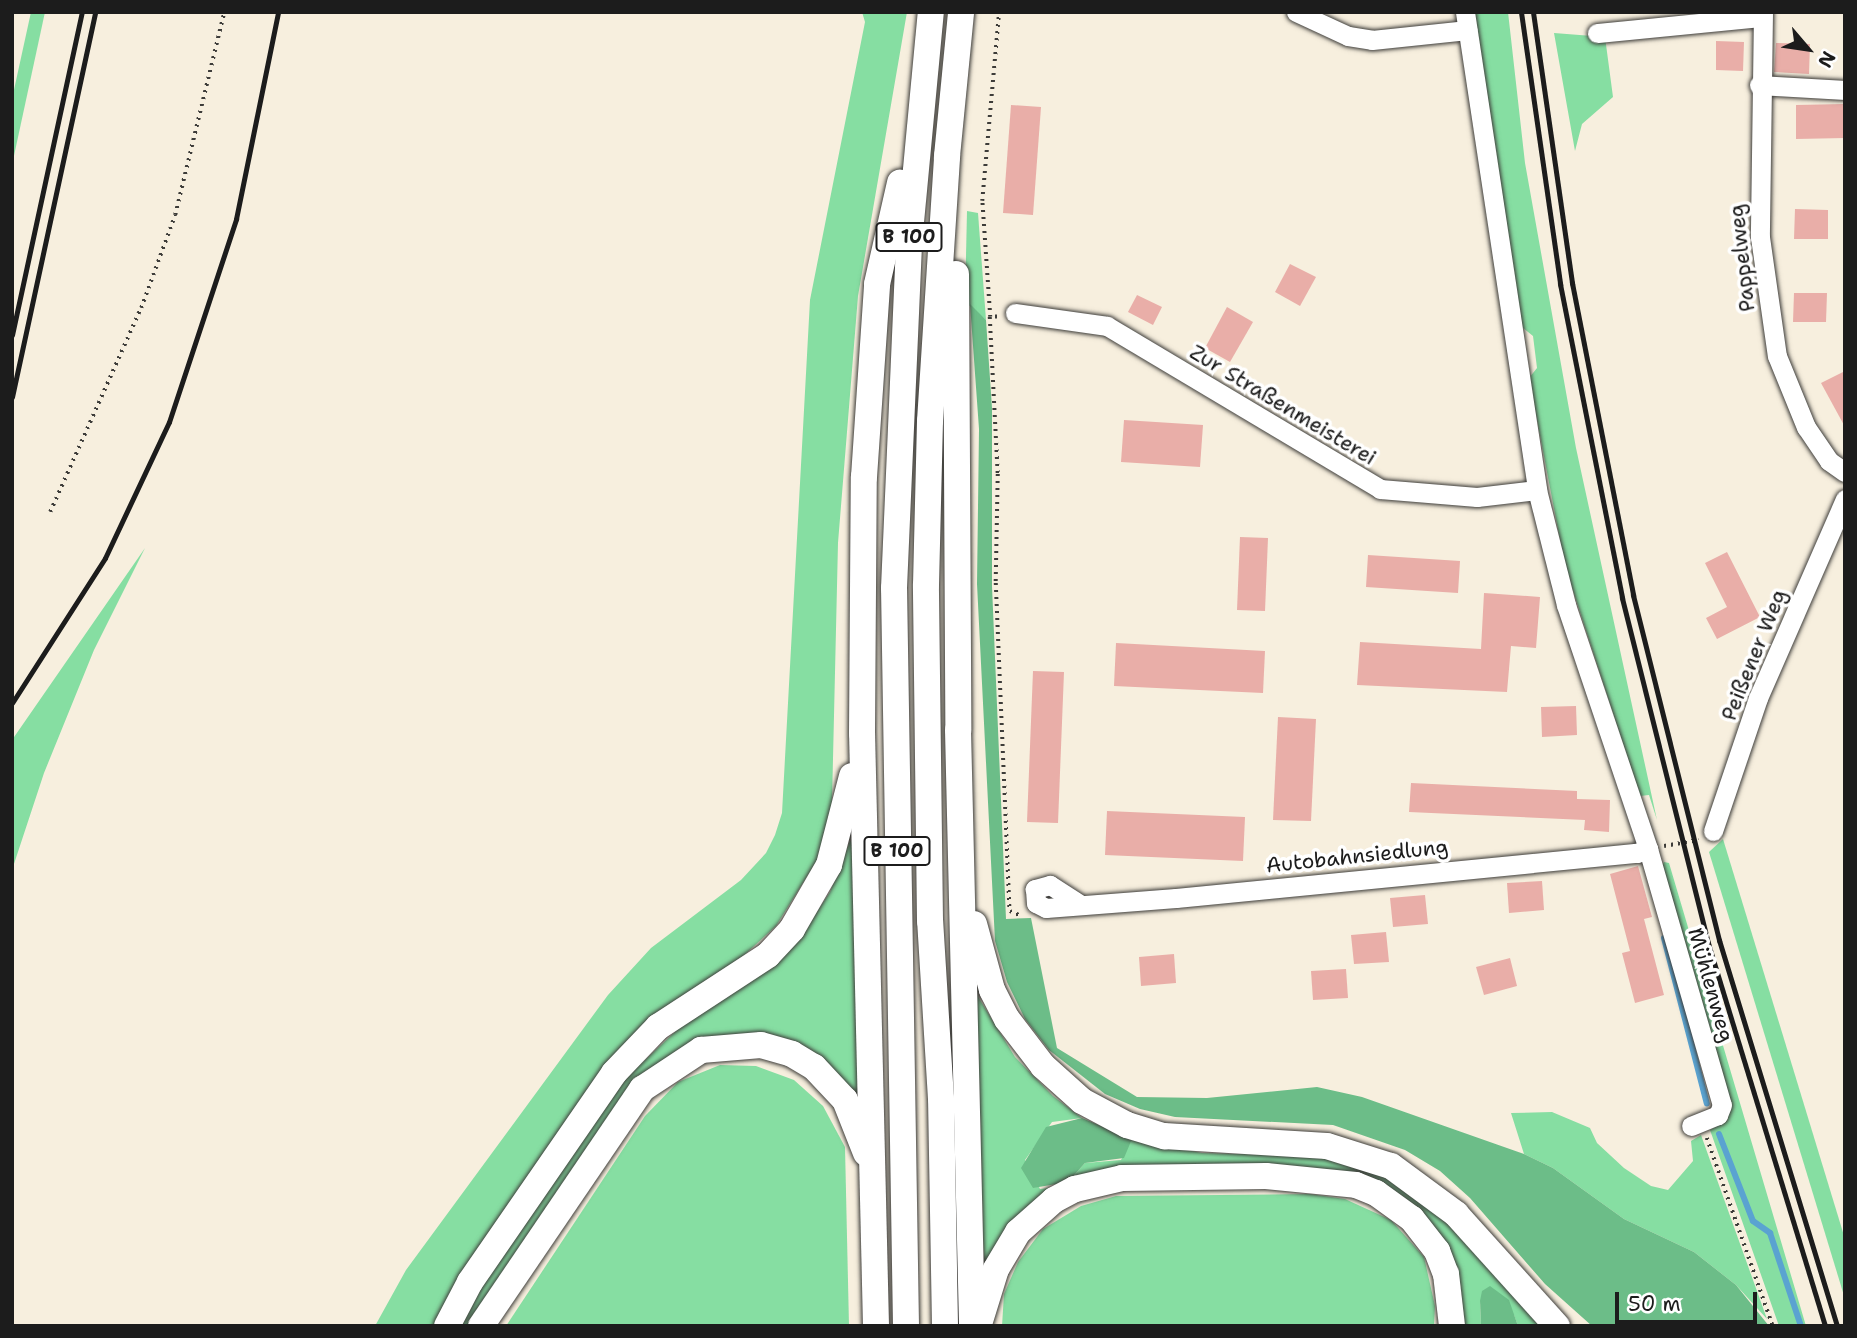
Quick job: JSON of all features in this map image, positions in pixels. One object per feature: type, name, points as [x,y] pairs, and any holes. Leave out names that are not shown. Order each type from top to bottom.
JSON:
[{"type":"highway","name":"B 100","points":[[906,1326],[894,588],[902,364],[931,12]]},
{"type":"highway","name":"B 100","points":[[945,1326],[925,693],[928,485],[947,156],[961,12]]},
{"type":"highway","points":[[876,1326],[875,1185],[862,733],[864,477],[877,284],[922,97]]},
{"type":"highway","points":[[947,156],[957,238],[962,875],[972,1326]]},
{"type":"highway","points":[[447,1326],[470,1282],[614,1073],[658,1027],[768,955],[792,929],[821,884],[835,849],[862,733]]},
{"type":"highway","points":[[962,875],[992,990],[1023,1043],[1082,1101],[1127,1125],[1164,1136],[1327,1146],[1391,1166],[1456,1214],[1557,1326]]},
{"type":"highway","points":[[481,1326],[642,1089],[662,1071],[701,1049],[761,1045],[792,1054],[814,1067],[845,1100],[875,1185]]},
{"type":"highway","points":[[979,1326],[1004,1251],[1018,1232],[1054,1200],[1075,1189],[1122,1178],[1253,1175],[1336,1181],[1376,1193],[1396,1206],[1425,1232],[1437,1251],[1451,1296],[1452,1326]]},
{"type":"street","points":[[1296,12],[1348,36],[1372,40],[1466,21],[1538,490],[1566,605],[1642,851]]},
{"type":"street","name":"Pappelweg","points":[[1597,33],[1708,16],[1762,15],[1759,85],[1760,237],[1777,356],[1806,427],[1829,461],[1845,472]]},
{"type":"street","points":[[1759,85],[1845,90]]},
{"type":"street","name":"Zur Straßenmeisterei","points":[[1015,313],[1107,326],[1380,489],[1476,498],[1538,490]]},
{"type":"street","name":"Peißener Weg","points":[[1713,831],[1758,698],[1845,499]]},
{"type":"street","name":"Autobahnsiedlung","points":[[1040,907],[1034,895],[1041,885],[1058,888],[1081,905],[1642,851]]},
{"type":"street","name":"Mühlenweg","points":[[1642,851],[1722,1105],[1718,1115],[1696,1124]]},
{"type":"path","points":[[50,512],[141,308],[175,215],[225,12]]},
{"type":"path","points":[[999,12],[982,201],[990,317],[1010,911],[1015,916],[1035,914],[1040,907]]},
{"type":"path","points":[[990,317],[1014,319],[1015,313]]},
{"type":"path","points":[[1642,851],[1704,839],[1713,831]]},
{"type":"path","points":[[1696,1124],[1773,1326]]},
{"type":"green space","points":[[31,12],[45,12],[12,165],[12,99]]},
{"type":"green space","points":[[862,12],[907,12],[858,296],[838,543],[832,802],[821,854],[776,926],[731,967],[664,1011],[436,1326],[375,1326],[406,1270],[608,995],[651,948],[741,880],[766,853],[775,835],[782,813],[810,300],[865,22]]},
{"type":"green space","points":[[1474,12],[1508,12],[1525,163],[1576,448],[1657,820],[1649,795],[1640,796],[1565,566],[1529,378],[1537,368],[1533,336],[1522,327]]},
{"type":"green space","points":[[1554,33],[1605,37],[1613,97],[1582,124],[1575,151]]},
{"type":"green space","points":[[967,211],[978,213],[986,320],[965,302]]},
{"type":"green space","points":[[970,304],[986,320],[992,408],[992,586],[1006,919],[1031,918],[1057,1048],[1137,1097],[1207,1098],[1317,1087],[1362,1097],[1524,1154],[1553,1168],[1624,1219],[1694,1252],[1736,1285],[1769,1326],[1592,1326],[1545,1284],[1470,1198],[1440,1171],[1405,1150],[1333,1125],[1175,1117],[1140,1109],[1105,1094],[1049,1050],[1025,1019],[1007,982],[995,941],[977,584],[979,429]]},
{"type":"green space","points":[[145,548],[94,650],[44,773],[12,870],[12,740]]},
{"type":"green space","points":[[1723,839],[1845,1239],[1845,1299],[1709,852]]},
{"type":"green space","points":[[850,841],[854,842],[865,1116],[800,1049],[667,1059],[475,1326],[460,1326],[480,1288],[627,1077],[678,1029],[796,943],[830,892]]},
{"type":"green space","points":[[1664,862],[1669,863],[1806,1326],[1779,1326],[1710,1130],[1728,1119],[1665,887],[1661,868]]},
{"type":"green space","points":[[977,995],[1015,1057],[1053,1096],[1082,1118],[1052,1122],[1025,1160],[1040,1189],[1049,1188],[984,1270]]},
{"type":"green space","points":[[720,1065],[756,1066],[794,1080],[823,1106],[845,1147],[849,1326],[506,1326],[645,1116],[678,1082]]},
{"type":"green space","points":[[1552,1112],[1590,1128],[1597,1143],[1624,1168],[1651,1186],[1668,1190],[1693,1161],[1691,1141],[1701,1135],[1767,1319],[1736,1285],[1694,1252],[1624,1219],[1553,1168],[1524,1154],[1511,1113]]},
{"type":"green space","points":[[1082,1118],[1132,1139],[1124,1158],[1085,1163],[1068,1182],[1033,1188],[1021,1168],[1046,1127]]},
{"type":"green space","points":[[1132,1139],[1202,1153],[1315,1156],[1379,1172],[1425,1200],[1544,1326],[1518,1326],[1514,1315],[1480,1301],[1481,1326],[1460,1326],[1460,1305],[1384,1190],[1068,1182],[1085,1163],[1121,1160]]},
{"type":"green space","points":[[1310,1194],[1345,1199],[1391,1220],[1424,1257],[1435,1306],[1434,1326],[1002,1326],[1004,1294],[1018,1262],[1043,1229],[1081,1206],[1116,1196]]},
{"type":"green space","points":[[1490,1286],[1509,1300],[1518,1326],[1481,1326],[1482,1291]]},
{"type":"building","points":[[1716,41],[1744,42],[1743,71],[1716,70]]},
{"type":"building","points":[[1776,43],[1810,44],[1809,74],[1774,72]]},
{"type":"building","points":[[1844,104],[1845,138],[1796,139],[1796,105]]},
{"type":"building","points":[[1011,105],[1041,107],[1033,215],[1003,213]]},
{"type":"building","points":[[1795,209],[1828,210],[1828,239],[1794,239]]},
{"type":"building","points":[[1290,264],[1316,277],[1300,306],[1275,292]]},
{"type":"building","points":[[1794,293],[1827,293],[1826,322],[1793,322]]},
{"type":"building","points":[[1137,295],[1162,307],[1153,325],[1128,312]]},
{"type":"building","points":[[1227,307],[1253,322],[1230,362],[1205,348]]},
{"type":"building","points":[[1845,371],[1845,427],[1821,383]]},
{"type":"building","points":[[1124,420],[1203,425],[1200,467],[1121,462]]},
{"type":"building","points":[[1240,537],[1268,538],[1265,611],[1237,610]]},
{"type":"building","points":[[1727,552],[1760,617],[1717,639],[1706,618],[1727,607],[1705,563]]},
{"type":"building","points":[[1368,555],[1460,561],[1458,593],[1366,587]]},
{"type":"building","points":[[1484,593],[1540,597],[1536,648],[1511,646],[1507,692],[1357,685],[1360,642],[1481,649]]},
{"type":"building","points":[[1116,643],[1265,651],[1263,693],[1114,686]]},
{"type":"building","points":[[1033,671],[1064,672],[1058,823],[1027,822]]},
{"type":"building","points":[[1576,706],[1577,735],[1542,737],[1541,707]]},
{"type":"building","points":[[1278,717],[1316,719],[1311,821],[1273,820]]},
{"type":"building","points":[[1411,783],[1577,791],[1577,799],[1610,800],[1609,832],[1584,830],[1585,820],[1409,812]]},
{"type":"building","points":[[1107,811],[1245,817],[1243,861],[1105,855]]},
{"type":"building","points":[[1638,866],[1652,917],[1644,919],[1664,995],[1635,1003],[1622,953],[1630,951],[1610,874]]},
{"type":"building","points":[[1542,881],[1544,910],[1509,913],[1507,883]]},
{"type":"building","points":[[1425,895],[1428,924],[1393,927],[1390,898]]},
{"type":"building","points":[[1386,932],[1389,962],[1354,964],[1351,935]]},
{"type":"building","points":[[1174,954],[1176,983],[1141,986],[1139,957]]},
{"type":"building","points":[[1510,958],[1517,986],[1484,995],[1476,967]]},
{"type":"building","points":[[1346,969],[1348,998],[1313,1000],[1311,971]]},
{"type":"waterway","points":[[1664,938],[1707,1104]]},
{"type":"waterway","points":[[1719,1134],[1753,1221],[1770,1233],[1801,1326]]},
{"type":"railway","points":[[12,335],[82,12]]},
{"type":"railway","points":[[12,397],[95,12]]},
{"type":"railway","points":[[12,703],[105,558],[169,422],[236,219],[278,12]]},
{"type":"railway","points":[[1521,12],[1560,284],[1622,598],[1708,943],[1825,1326]]},
{"type":"railway","points":[[1533,12],[1572,283],[1633,595],[1719,940],[1837,1326]]}]
